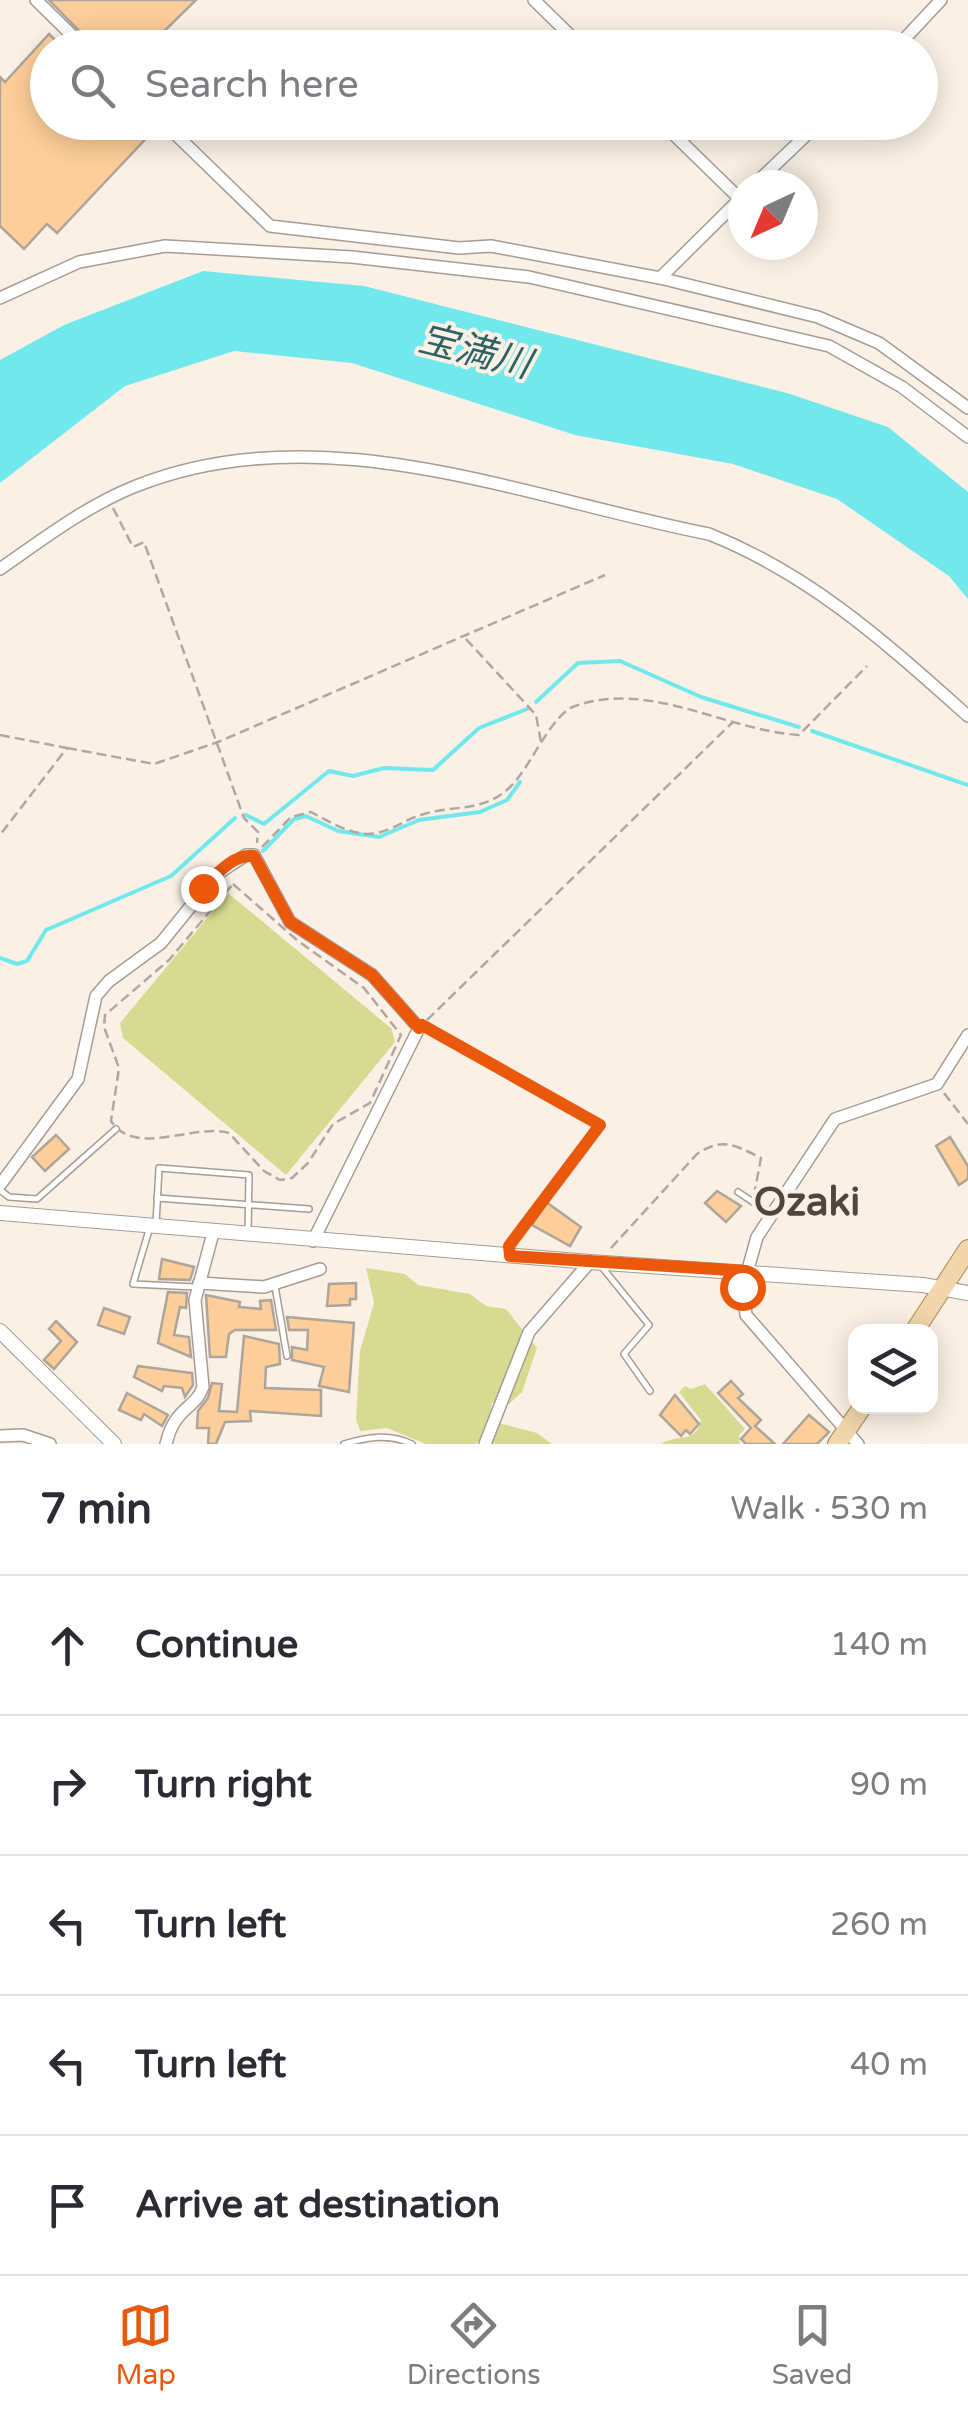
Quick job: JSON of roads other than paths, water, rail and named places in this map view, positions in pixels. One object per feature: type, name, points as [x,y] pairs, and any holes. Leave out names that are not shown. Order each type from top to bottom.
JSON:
[{"type":"main road","points":[[920,1324],[968,1249]]},
{"type":"main road","points":[[847,1440],[859,1414]]},
{"type":"street","points":[[36,0],[67,30]]},
{"type":"street","points":[[534,0],[565,30]]},
{"type":"street","points":[[913,30],[941,0]]},
{"type":"street","points":[[182,140],[270,226],[459,248],[491,246],[660,278],[849,328],[910,362],[968,408]]},
{"type":"street","points":[[680,140],[728,184]]},
{"type":"street","points":[[770,170],[801,140]]},
{"type":"street","points":[[660,278],[728,211]]},
{"type":"street","points":[[0,298],[79,262],[164,246],[352,257],[529,278],[828,346],[902,387],[968,437]]},
{"type":"street","points":[[0,569],[98,505],[175,473],[220,463],[300,456],[368,460],[709,534],[751,551],[832,598],[968,716]]},
{"type":"street","points":[[0,1187],[78,1079],[96,996],[109,980],[161,943],[203,888],[250,855],[290,922],[372,975],[419,1028],[313,1241]]},
{"type":"street","points":[[847,1440],[746,1315],[742,1301],[746,1271],[771,1214],[835,1119],[937,1084],[968,1035]]},
{"type":"street","points":[[0,1213],[594,1263],[946,1286],[968,1293]]},
{"type":"street","points":[[166,1444],[178,1414],[198,1400],[203,1387],[194,1317],[198,1284],[213,1233]]},
{"type":"street","points":[[485,1444],[529,1332],[594,1263]]},
{"type":"street","points":[[198,1284],[254,1288],[320,1269]]},
{"type":"street","points":[[0,1331],[114,1444]]},
{"type":"street","points":[[0,1436],[23,1435],[50,1444]]},
{"type":"lane","points":[[0,1187],[10,1197],[37,1198],[116,1129]]},
{"type":"lane","points":[[198,1284],[133,1284],[152,1227],[160,1168],[249,1175],[248,1236]]},
{"type":"lane","points":[[738,1192],[771,1214]]},
{"type":"lane","points":[[157,1198],[308,1208]]},
{"type":"lane","points":[[594,1263],[649,1325],[624,1354],[650,1391]]},
{"type":"lane","points":[[274,1284],[284,1322],[287,1356]]},
{"type":"lane","points":[[344,1444],[368,1436],[399,1438],[412,1444]]},
{"type":"water","name":"宝満川","points":[[203,271],[364,286],[787,393],[888,427],[968,492],[968,599],[949,576],[837,499],[733,464],[575,435],[352,363],[234,351],[125,386],[0,483],[0,360],[64,325]]},
{"type":"waterway","points":[[536,702],[578,663],[620,661],[701,697],[799,727]]},
{"type":"waterway","points":[[246,815],[264,824],[329,771],[353,776],[384,768],[433,770],[479,728],[527,709]]},
{"type":"waterway","points":[[812,731],[968,785]]},
{"type":"waterway","points":[[263,851],[294,819],[306,816],[338,831],[379,837],[419,820],[480,812],[507,800],[520,782]]},
{"type":"waterway","points":[[0,958],[17,964],[27,961],[46,930],[171,876],[235,818]]},
{"type":"district","name":"Ozaki","points":[[807,1201]]}]
